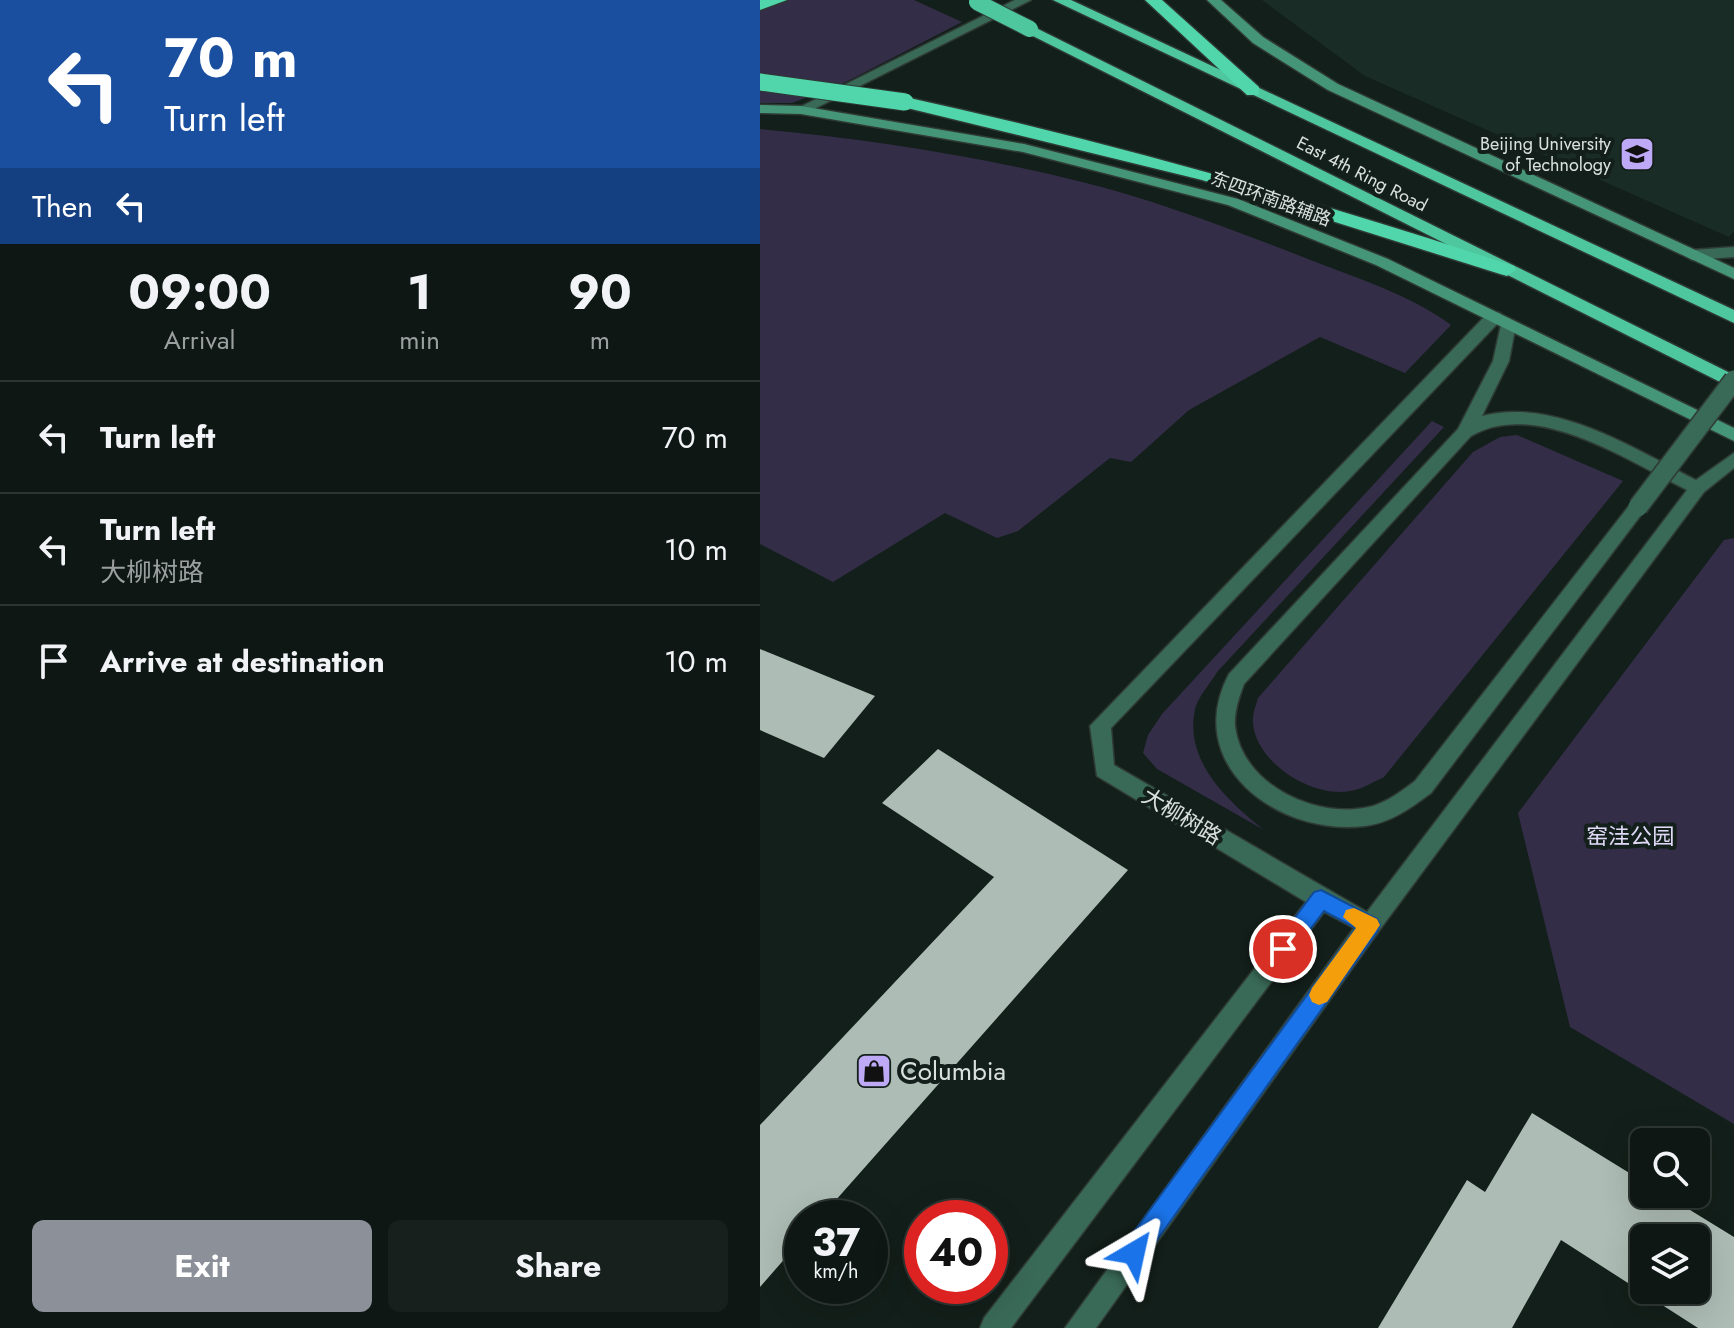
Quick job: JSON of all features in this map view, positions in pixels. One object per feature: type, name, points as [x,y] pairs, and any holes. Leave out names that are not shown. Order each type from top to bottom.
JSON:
[{"type":"highway","points":[[760,5],[779,0]]},
{"type":"highway","name":"East 4th Ring Road","points":[[1060,0],[1734,317]]},
{"type":"highway","points":[[1153,0],[1253,91]]},
{"type":"highway","name":"East 4th Ring Road","points":[[975,1],[1734,381]]},
{"type":"highway","points":[[760,82],[905,102],[1177,165],[1328,209],[1507,270]]},
{"type":"main road","points":[[1213,0],[1258,40],[1333,87],[1734,274]]},
{"type":"main road","name":"东四环南路辅路","points":[[760,109],[801,110],[1024,148],[1233,202],[1382,262],[1734,435]]},
{"type":"street","points":[[801,110],[1025,0]]},
{"type":"street","points":[[1692,255],[1734,252]]},
{"type":"street","points":[[1501,321],[1501,361],[1465,432],[1236,680],[1225,726],[1232,753],[1268,796],[1297,809],[1331,818],[1365,817],[1396,807],[1423,787],[1734,381]]},
{"type":"street","name":"大柳树路","points":[[1321,899],[1104,770],[1100,726],[1501,321]]},
{"type":"street","points":[[1465,432],[1487,420],[1517,417],[1539,421],[1573,430],[1698,488]]},
{"type":"street","points":[[1079,1328],[1370,925],[1698,488],[1734,459]]},
{"type":"street","points":[[994,1328],[1321,899],[1370,925]]},
{"type":"shaded area","name":"Beijing University of Technology","points":[[1262,0],[1734,0],[1734,231],[1729,237],[1365,76]]},
{"type":"green space","points":[[760,0],[914,0],[962,22],[844,83],[792,103],[760,103]]},
{"type":"green space","points":[[760,129],[959,156],[1039,172],[1136,197],[1363,280],[1418,304],[1451,325],[1405,373],[1320,337],[1189,410],[1131,462],[1110,458],[1018,531],[997,538],[945,513],[833,582],[760,544]]},
{"type":"green space","points":[[1432,421],[1444,427],[1218,671],[1197,704],[1193,728],[1203,763],[1223,793],[1264,830],[1157,769],[1143,753],[1148,735],[1162,714]]},
{"type":"green space","points":[[1517,435],[1623,481],[1384,777],[1358,789],[1340,792],[1323,790],[1290,776],[1276,765],[1257,738],[1253,720],[1258,698],[1473,452],[1500,437]]},
{"type":"green space","name":"窑洼公园","points":[[1734,538],[1734,1124],[1570,1027],[1518,813],[1724,540]]},
{"type":"building","points":[[760,649],[875,696],[824,758],[760,730]]},
{"type":"building","points":[[938,749],[1128,870],[836,1200],[784,1200],[784,1260],[760,1287],[760,1125],[994,877],[882,803]]},
{"type":"building","points":[[1532,1113],[1630,1173],[1630,1208],[1687,1208],[1734,1237],[1734,1328],[1698,1328],[1661,1304],[1710,1304],[1710,1224],[1630,1224],[1630,1284],[1561,1240],[1512,1328],[1378,1328],[1467,1180],[1485,1192]]},
{"type":"slow traffic","points":[[1319,995],[1370,925],[1354,917]]},
{"type":"place","name":"Beijing University of Technology","points":[[1637,154]]},
{"type":"place","name":"Columbia","points":[[874,1071]]},
{"type":"route","points":[[1134,1253],[1370,925],[1321,899],[1283,949]]}]
